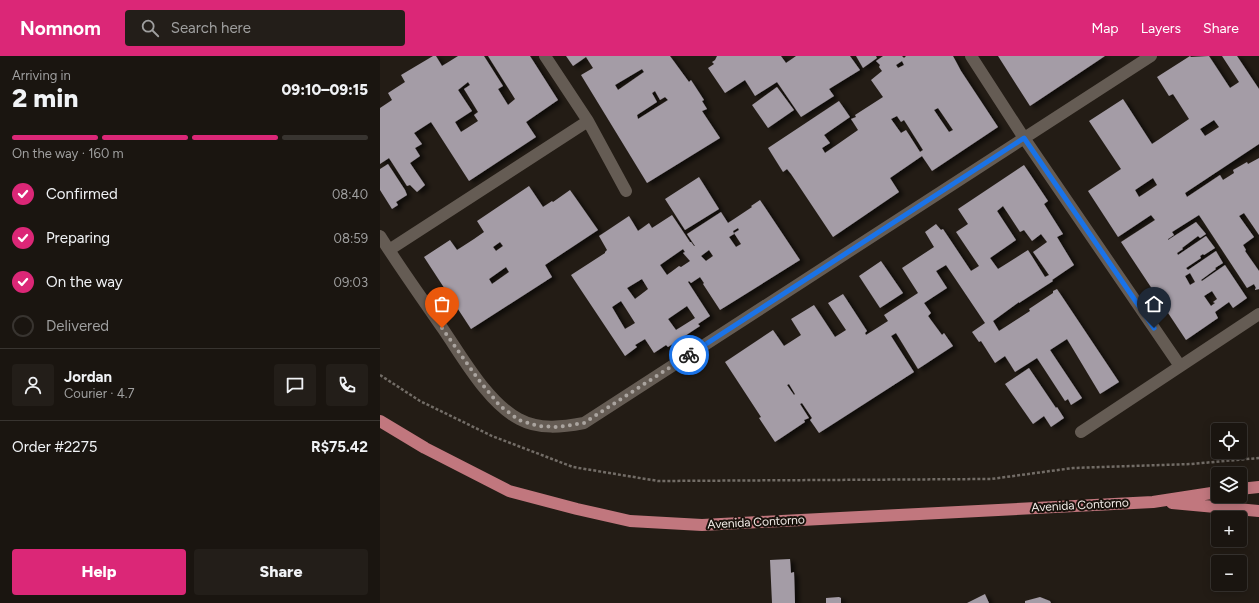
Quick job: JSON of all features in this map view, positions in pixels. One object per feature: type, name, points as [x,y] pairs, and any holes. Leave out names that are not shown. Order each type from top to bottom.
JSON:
[{"type":"main road","name":"Avenida Contorno","points":[[380,421],[424,448],[510,491],[577,509],[630,521],[702,525],[1153,502],[1211,493]]},
{"type":"main road","points":[[1247,488],[1259,487]]},
{"type":"main road","name":"Avenida Contorno","points":[[1153,502],[1259,511]]},
{"type":"street","points":[[545,56],[588,121],[626,191]]},
{"type":"street","points":[[971,56],[1024,138],[1180,366]]},
{"type":"street","points":[[380,236],[478,379],[500,406],[519,420],[538,426],[558,427],[584,423],[1151,56]]},
{"type":"street","points":[[389,250],[588,121]]},
{"type":"street","points":[[1081,432],[1259,314]]},
{"type":"path","points":[[380,375],[420,401],[492,436],[572,466],[658,481],[991,478],[1073,468],[1191,464],[1259,458]]},
{"type":"building","points":[[433,56],[436,56],[442,66],[458,56],[484,56],[503,86],[498,89],[508,105],[515,99],[488,56],[530,56],[558,100],[526,122],[536,137],[469,181],[431,122],[414,133],[422,144],[415,148],[420,156],[410,163],[425,185],[417,192],[410,185],[407,186],[389,158],[380,164],[380,108],[392,100],[388,93],[405,82],[401,75]],"holes":[[[468,82],[470,85],[464,89],[478,112],[474,115],[478,121],[461,132],[455,122],[472,111],[458,90]]]},
{"type":"building","points":[[566,56],[670,56],[689,82],[691,80],[704,100],[702,101],[707,109],[702,111],[720,138],[647,183],[581,75],[593,68],[586,57],[573,66]],"holes":[[[642,69],[644,72],[618,90],[615,85]],[[655,91],[660,100],[665,97],[668,100],[638,119],[637,115],[657,102],[652,93]]]},
{"type":"building","points":[[717,56],[781,56],[786,63],[796,56],[850,56],[860,70],[829,89],[834,96],[801,117],[777,82],[755,96],[745,80],[725,93],[708,68],[714,64],[712,62]]},
{"type":"building","points":[[856,56],[876,56],[877,58],[863,68]]},
{"type":"building","points":[[883,56],[902,56],[904,58],[906,56],[953,56],[961,71],[998,127],[932,171],[922,156],[890,178],[899,192],[833,237],[791,174],[787,169],[783,172],[768,148],[839,101],[850,117],[824,135],[830,143],[822,148],[825,153],[858,130],[851,119],[883,97],[871,80],[882,71],[879,67],[880,65],[876,61]],"holes":[[[902,61],[904,65],[898,68],[896,65]],[[938,108],[953,130],[949,132],[934,110]],[[897,116],[901,122],[904,120],[923,150],[920,152],[906,130],[901,133],[891,119]]]},
{"type":"building","points":[[998,56],[1105,56],[1030,106]]},
{"type":"building","points":[[1190,56],[1209,56],[1230,88],[1239,82],[1222,56],[1237,56],[1259,89],[1259,144],[1185,193],[1187,197],[1220,175],[1223,180],[1234,173],[1233,170],[1247,162],[1248,164],[1259,158],[1259,235],[1244,213],[1239,216],[1254,237],[1243,245],[1246,250],[1245,251],[1259,271],[1259,289],[1255,290],[1256,288],[1254,284],[1247,288],[1199,215],[1172,232],[1174,235],[1168,240],[1196,222],[1206,234],[1200,238],[1198,236],[1182,248],[1183,249],[1177,253],[1178,255],[1206,236],[1215,248],[1200,256],[1201,258],[1186,268],[1188,270],[1216,251],[1223,263],[1201,280],[1202,281],[1225,265],[1247,298],[1233,308],[1229,302],[1215,312],[1218,318],[1186,340],[1121,242],[1155,220],[1151,215],[1118,237],[1088,191],[1121,169],[1089,121],[1123,99],[1152,144],[1189,119],[1173,94],[1169,96],[1157,77]],"holes":[[[1214,120],[1219,127],[1205,136],[1200,129]],[[1153,178],[1157,185],[1139,197],[1135,190]],[[1190,273],[1195,282],[1190,285],[1185,276]],[[1212,291],[1217,299],[1211,306],[1204,296]]]},
{"type":"building","points":[[777,87],[794,110],[768,128],[752,105]]},
{"type":"building","points":[[388,164],[407,195],[396,202],[398,205],[392,209],[380,190],[380,169]]},
{"type":"building","points":[[1024,165],[1048,201],[1044,204],[1063,234],[1057,237],[1074,265],[1052,280],[1053,281],[1019,302],[993,321],[999,331],[1030,311],[1029,309],[1057,289],[1119,382],[1100,394],[1067,339],[1050,350],[1082,398],[1071,405],[1068,399],[1065,401],[1037,358],[1015,372],[1005,356],[995,363],[981,341],[979,342],[972,332],[985,323],[946,265],[936,271],[947,288],[924,303],[931,313],[928,316],[942,335],[944,333],[953,346],[918,369],[896,333],[891,336],[914,372],[819,433],[810,420],[812,418],[802,403],[800,404],[809,418],[804,420],[805,422],[775,442],[759,418],[761,417],[725,362],[773,330],[784,346],[801,335],[791,319],[814,305],[835,337],[846,330],[828,303],[843,294],[867,331],[865,333],[866,335],[888,321],[884,315],[918,293],[902,268],[934,247],[925,232],[936,224],[941,230],[943,229],[971,271],[979,266],[956,232],[968,224],[958,209]],"holes":[[[1003,206],[1020,232],[1024,230],[1032,241],[1041,234],[1047,242],[1033,252],[1049,275],[1045,277],[1028,250],[998,269],[990,258],[1016,240],[997,211]],[[789,384],[795,394],[794,395],[787,385]]]},
{"type":"building","points":[[699,177],[719,209],[685,230],[665,199]]},
{"type":"building","points":[[529,186],[543,207],[570,190],[598,230],[545,265],[552,277],[471,329],[424,257],[450,240],[457,250],[474,239],[484,232],[477,221]],"holes":[[[500,242],[503,246],[496,251],[493,247]],[[506,267],[509,272],[492,284],[489,279]]]},
{"type":"building","points":[[760,200],[800,260],[720,310],[700,277],[691,283],[689,281],[688,282],[710,316],[698,324],[700,326],[668,347],[666,345],[654,353],[645,339],[635,345],[637,347],[625,356],[571,275],[605,253],[607,250],[599,236],[629,216],[638,231],[649,223],[652,228],[672,215],[690,242],[695,246],[687,234],[721,212],[728,223],[752,207],[751,206]],"holes":[[[738,228],[739,230],[734,233],[741,244],[736,247],[729,237],[734,234],[733,231]],[[683,249],[685,252],[683,253],[690,261],[681,267],[679,266],[667,275],[660,265]],[[709,250],[713,256],[706,261],[701,256]],[[642,279],[648,289],[635,299],[627,288]],[[621,301],[635,323],[625,329],[612,307]],[[687,306],[695,318],[676,330],[668,319]]]},
{"type":"building","points":[[881,261],[903,293],[880,308],[859,276]]},
{"type":"building","points":[[1029,368],[1064,418],[1051,427],[1044,416],[1033,424],[1005,384]]},
{"type":"building","points":[[790,559],[791,573],[794,572],[795,603],[772,603],[770,560]]},
{"type":"building","points":[[985,594],[989,603],[967,603]]},
{"type":"building","points":[[1040,597],[1050,601],[1051,603],[1025,603],[1025,601]]},
{"type":"building","points":[[826,598],[841,598],[841,603],[826,603]]},
{"type":"way so far","points":[[442,328],[478,379],[500,406],[519,420],[538,426],[558,427],[584,423],[689,355]]},
{"type":"route","points":[[689,355],[1024,138],[1154,328]]}]
